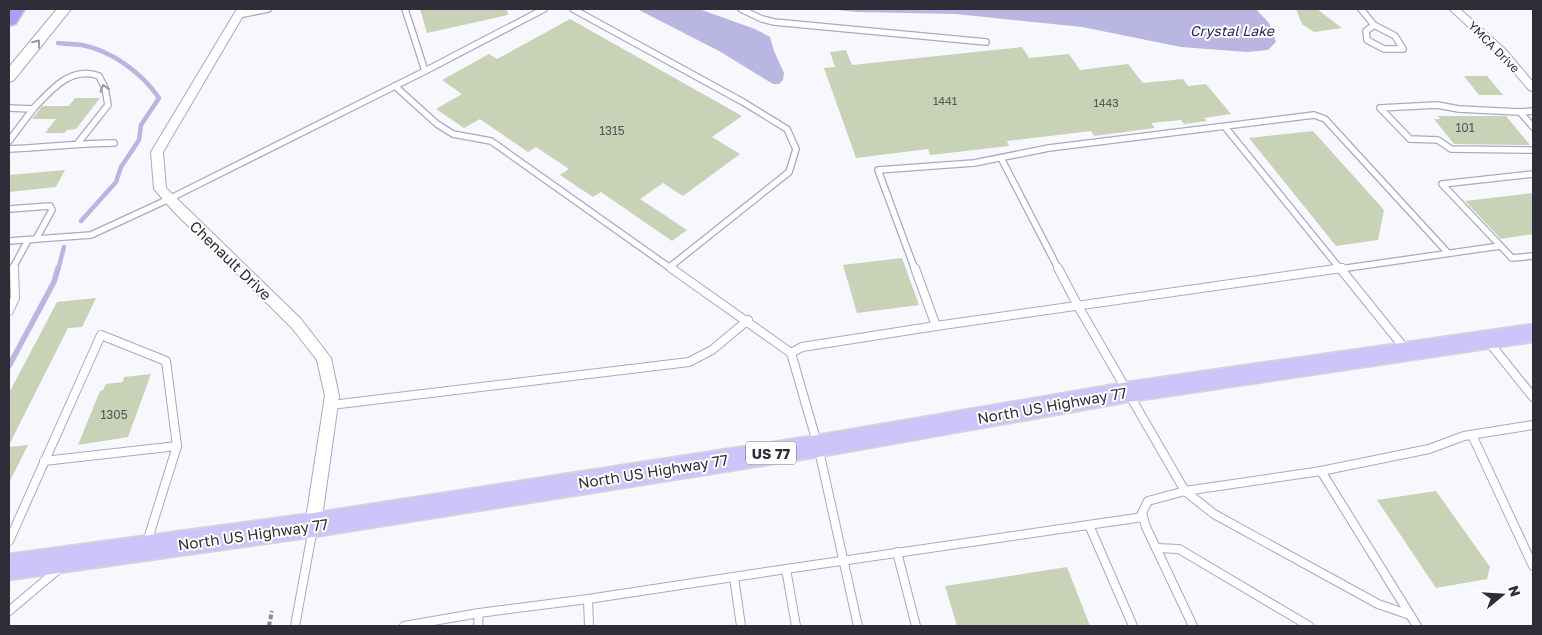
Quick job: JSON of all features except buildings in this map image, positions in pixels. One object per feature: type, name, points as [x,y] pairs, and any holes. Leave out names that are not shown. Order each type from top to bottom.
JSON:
[{"type":"highway","points":[[9,20],[16,9]]},
{"type":"main road","points":[[9,77],[64,9]]},
{"type":"main road","name":"North US Highway 77","points":[[9,567],[144,550],[313,525],[818,446],[1128,392],[1533,333]]},
{"type":"street","name":"YMCA Drive","points":[[1454,9],[1501,51],[1533,88]]},
{"type":"street","name":"Chenault Drive","points":[[240,12],[157,152],[160,188],[296,323],[324,358],[332,396],[313,525]]},
{"type":"lane","points":[[240,12],[268,9]]},
{"type":"lane","points":[[405,9],[425,71]]},
{"type":"lane","points":[[9,241],[91,235],[169,199],[425,71],[544,9]]},
{"type":"lane","points":[[572,9],[743,102],[787,129],[796,149],[789,172],[671,266]]},
{"type":"lane","points":[[741,9],[762,19],[774,22],[986,42]]},
{"type":"lane","points":[[1363,9],[1374,25],[1390,32],[1402,42],[1403,49],[1391,51],[1374,46],[1367,40],[1366,31],[1374,25]]},
{"type":"lane","points":[[9,141],[33,109],[56,86],[71,75],[86,73],[97,75],[101,78],[108,105],[78,143]]},
{"type":"lane","points":[[395,86],[413,100],[420,109],[454,135],[491,141],[791,352],[818,446],[858,626]]},
{"type":"lane","points":[[1533,111],[1459,109],[1437,105],[1380,108],[1410,139],[1438,140],[1451,149],[1533,150]]},
{"type":"lane","points":[[9,108],[33,109]]},
{"type":"lane","points":[[1520,112],[1533,127]]},
{"type":"lane","points":[[936,326],[878,170],[961,164],[1049,148],[1314,115],[1325,118],[1448,253]]},
{"type":"lane","points":[[1225,127],[1407,351]]},
{"type":"lane","points":[[9,148],[58,147],[78,143],[114,143]]},
{"type":"lane","points":[[1001,158],[1078,306],[1185,491],[1214,514],[1378,604],[1410,615]]},
{"type":"lane","points":[[1533,174],[1442,184],[1512,258],[1533,256]]},
{"type":"lane","points":[[9,209],[50,206],[52,210],[36,239]]},
{"type":"lane","points":[[9,311],[15,298],[11,266],[28,240]]},
{"type":"lane","points":[[791,352],[802,347],[936,326],[1500,246]]},
{"type":"lane","points":[[331,405],[689,362],[712,350],[748,320]]},
{"type":"lane","points":[[9,541],[101,335],[166,361],[177,446],[144,550]]},
{"type":"lane","points":[[1487,340],[1533,397]]},
{"type":"lane","points":[[1193,626],[1143,517],[1142,513],[1148,501],[1185,491],[1321,471],[1429,449],[1472,435],[1533,425]]},
{"type":"lane","points":[[1472,435],[1533,566]]},
{"type":"lane","points":[[44,461],[177,446]]},
{"type":"lane","points":[[1321,471],[1417,626]]},
{"type":"lane","points":[[404,626],[479,613],[588,599],[1143,517]]},
{"type":"lane","points":[[295,626],[313,525]]},
{"type":"lane","points":[[1089,525],[1133,626]]},
{"type":"lane","points":[[1156,548],[1179,548],[1309,626]]},
{"type":"lane","points":[[897,552],[916,626]]},
{"type":"lane","points":[[9,611],[72,558]]},
{"type":"lane","points":[[786,569],[796,626]]},
{"type":"lane","points":[[734,577],[741,626]]},
{"type":"lane","points":[[588,599],[589,626]]},
{"type":"lane","points":[[478,626],[479,613]]},
{"type":"path","points":[[269,626],[272,611]]},
{"type":"water","points":[[637,9],[699,9],[755,29],[770,37],[784,73],[783,80],[779,84],[773,84],[719,51]]},
{"type":"water","name":"Crystal Lake","points":[[827,9],[1256,9],[1269,23],[1276,42],[1268,50],[1247,52],[1181,47],[1082,27],[956,14],[857,12]]},
{"type":"waterway","points":[[58,43],[82,45],[104,52],[135,72],[159,98],[141,125],[139,140],[121,167],[116,182],[81,221]]},
{"type":"waterway","points":[[58,270],[64,247]]},
{"type":"waterway","points":[[9,366],[54,282],[58,268]]}]
